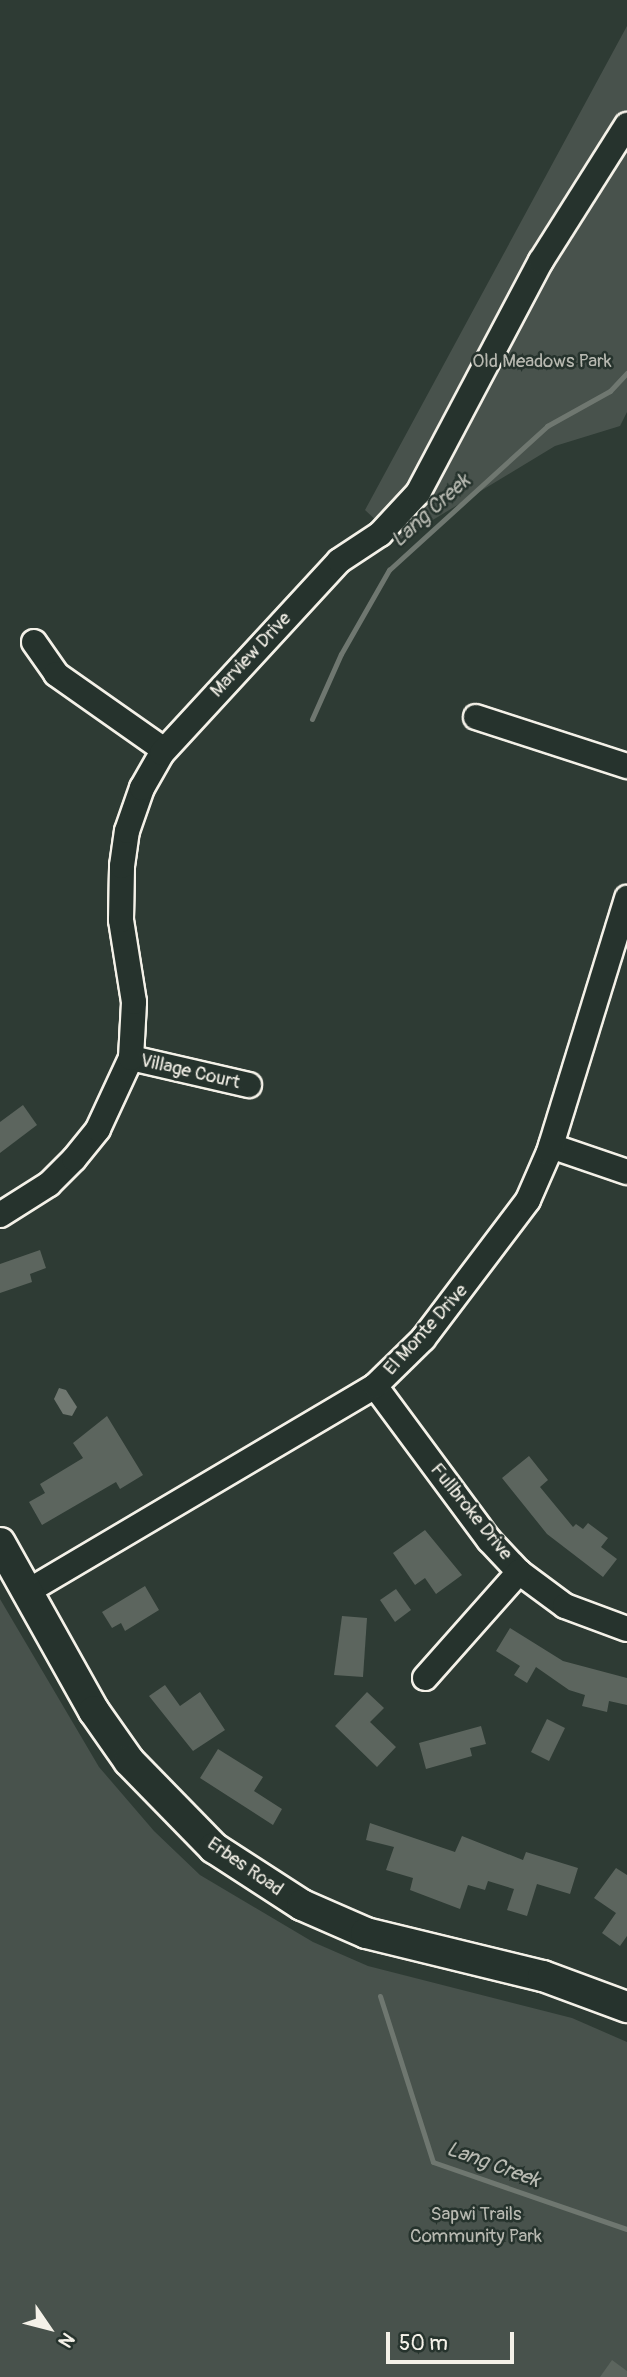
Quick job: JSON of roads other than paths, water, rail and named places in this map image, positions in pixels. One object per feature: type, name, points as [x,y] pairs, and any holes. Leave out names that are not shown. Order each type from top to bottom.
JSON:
[{"type":"main road","name":"Erbes Road","points":[[0,1543],[25,1593],[129,1761],[185,1823],[246,1871],[302,1905],[391,1942],[543,1976],[627,2007]]},
{"type":"street","name":"Marview Drive","points":[[0,1215],[49,1184],[74,1159],[98,1129],[131,1058],[134,1002],[121,920],[122,866],[127,831],[142,788],[164,750],[339,561],[380,534],[418,493],[541,261],[627,125]]},
{"type":"street","points":[[34,642],[56,674],[164,750]]},
{"type":"street","points":[[477,717],[627,766]]},
{"type":"street","name":"El Monte Drive","points":[[25,1593],[375,1386],[423,1339],[502,1241],[528,1200],[551,1146],[627,898]]},
{"type":"street","name":"Village Court","points":[[131,1058],[249,1085]]},
{"type":"street","points":[[551,1146],[627,1172]]},
{"type":"street","name":"Fullbroke Drive","points":[[375,1386],[489,1540],[519,1572],[565,1606],[627,1629]]},
{"type":"street","points":[[425,1678],[519,1572]]},
{"type":"waterway","name":"Lang Creek","points":[[312,719],[341,654],[389,570],[547,426],[610,391],[627,373]]},
{"type":"waterway","name":"Lang Creek","points":[[380,1996],[433,2162],[627,2229]]},
{"type":"park label","name":"Old Meadows Park","points":[[542,362]]},
{"type":"park label","name":"Sapwi Trails Community Park","points":[[476,2226]]}]
